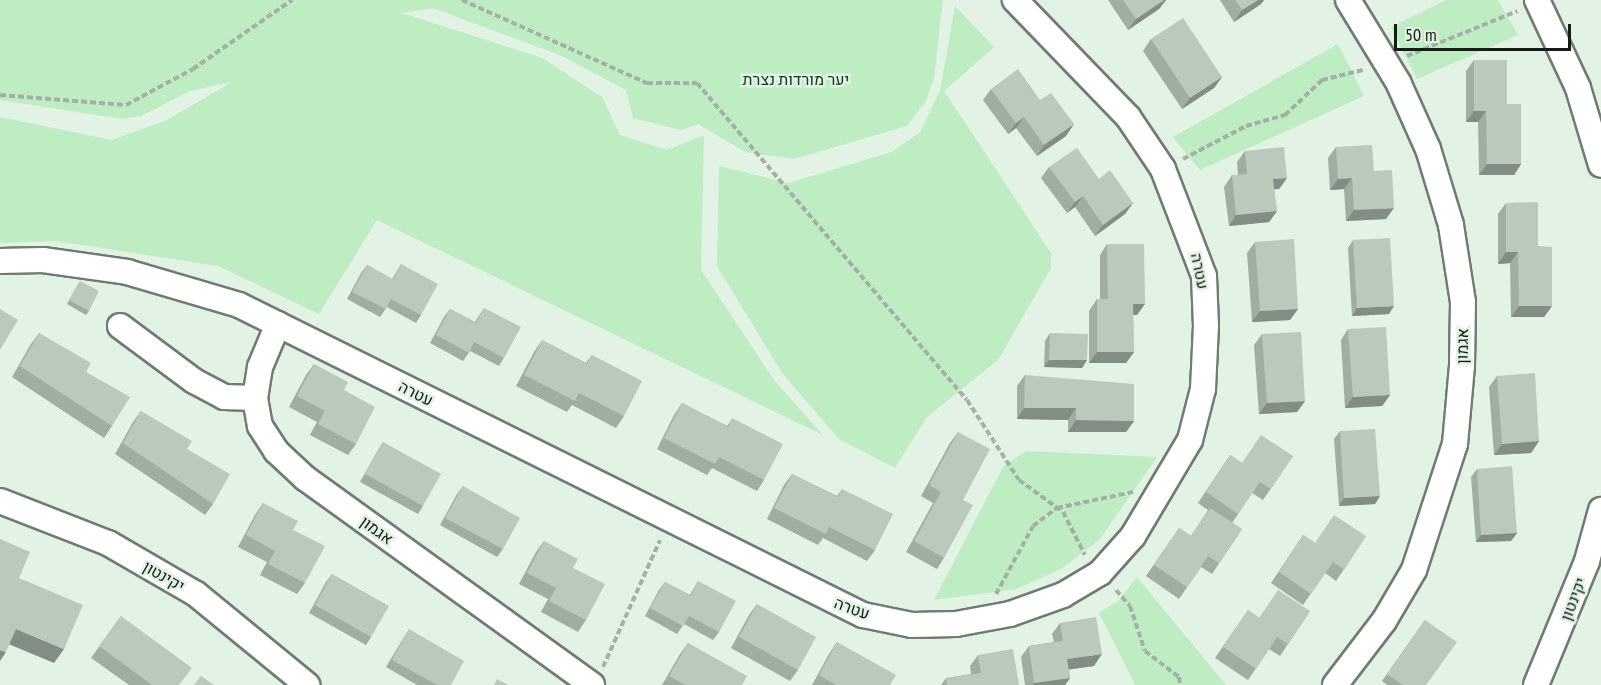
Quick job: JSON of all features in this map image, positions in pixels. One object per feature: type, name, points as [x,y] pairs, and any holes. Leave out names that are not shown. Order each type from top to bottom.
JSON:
[{"type":"street","name":"עטרה","points":[[0,261],[43,260],[127,272],[198,290],[278,324],[863,615],[912,625],[985,619],[1063,595],[1100,573],[1166,485],[1190,440],[1203,389],[1206,326],[1204,276],[1163,169],[1128,117],[1015,0]]},
{"type":"street","name":"אגמון","points":[[1335,685],[1384,621],[1414,570],[1455,444],[1462,366],[1463,302],[1451,225],[1428,149],[1388,64],[1348,0]]},
{"type":"street","points":[[1537,1],[1578,88],[1601,165]]},
{"type":"street","name":"אגמון","points":[[278,324],[260,367],[255,398],[260,426],[276,451],[305,478],[595,681]]},
{"type":"street","points":[[120,326],[194,381],[224,397],[255,398]]},
{"type":"street","name":"יקינטון","points":[[0,501],[108,543],[196,594],[307,685]]},
{"type":"street","name":"יקינטון","points":[[1536,685],[1587,561],[1601,510]]},
{"type":"path","points":[[0,95],[126,105],[193,69],[292,0]]},
{"type":"path","points":[[462,0],[647,83],[697,83],[968,400],[1019,480],[1057,508],[1100,573],[1130,606],[1145,651],[1179,677],[1180,685]]},
{"type":"path","points":[[1163,169],[1246,126],[1285,116],[1322,80],[1388,64],[1537,1]]},
{"type":"path","points":[[985,619],[1033,526],[1057,508],[1166,485]]},
{"type":"path","points":[[595,681],[669,520]]},
{"type":"green space","name":"יער מורדות נצרת","points":[[0,0],[943,0],[934,78],[926,101],[907,126],[794,159],[745,152],[698,124],[681,130],[633,118],[626,90],[562,56],[433,8],[402,13],[542,58],[602,97],[620,135],[667,150],[704,135],[701,270],[774,380],[823,435],[377,220],[319,314],[218,266],[56,241],[0,243],[0,117],[112,140],[167,120],[232,82],[190,91],[141,116],[122,119],[0,100]]},
{"type":"green space","points":[[1446,0],[1498,0],[1518,35],[1417,79],[1391,27]]},
{"type":"green space","points":[[955,6],[994,47],[944,91],[1051,253],[1051,268],[998,360],[927,417],[895,468],[839,439],[782,373],[717,266],[719,166],[788,183],[892,152],[920,132],[940,91]]},
{"type":"green space","points":[[1338,44],[1364,96],[1200,170],[1173,137]]},
{"type":"green space","points":[[1026,451],[1157,457],[1100,539],[1061,569],[1016,589],[934,600],[1003,467]]},
{"type":"green space","points":[[1137,577],[1226,685],[1135,685],[1099,613],[1119,600]]},
{"type":"building","points":[[1123,0],[1164,0],[1136,19]]},
{"type":"building","points":[[1235,0],[1258,0],[1242,10]]},
{"type":"building","points":[[1183,18],[1222,77],[1190,98],[1151,39]]},
{"type":"building","points":[[1474,60],[1507,60],[1507,104],[1521,104],[1521,164],[1487,164],[1486,111],[1474,111]]},
{"type":"building","points":[[1018,69],[1040,100],[1051,93],[1074,124],[1044,145],[1024,117],[1016,123],[991,89]]},
{"type":"building","points":[[1372,145],[1374,171],[1392,170],[1394,208],[1354,210],[1352,178],[1338,179],[1336,147]]},
{"type":"building","points":[[1284,147],[1287,178],[1273,179],[1277,211],[1236,215],[1232,175],[1247,174],[1245,151]]},
{"type":"building","points":[[1077,148],[1099,179],[1110,170],[1133,203],[1103,225],[1083,196],[1075,202],[1049,167]]},
{"type":"building","points":[[1538,202],[1538,246],[1552,247],[1552,306],[1519,306],[1518,252],[1506,252],[1506,203]]},
{"type":"building","points":[[1390,238],[1394,306],[1357,308],[1353,240]]},
{"type":"building","points":[[1294,239],[1298,309],[1260,311],[1255,242]]},
{"type":"building","points":[[1107,244],[1144,244],[1145,304],[1133,304],[1134,352],[1097,352],[1097,299],[1108,299]]},
{"type":"building","points":[[401,264],[438,284],[421,315],[391,299],[386,309],[352,292],[367,265],[393,279]]},
{"type":"building","points":[[80,281],[99,291],[89,311],[69,300]]},
{"type":"building","points":[[484,308],[521,327],[504,358],[474,342],[469,353],[436,335],[450,309],[476,323]]},
{"type":"building","points":[[0,309],[18,320],[0,350]]},
{"type":"building","points":[[1386,327],[1390,395],[1353,397],[1348,329]]},
{"type":"building","points":[[1301,332],[1305,401],[1267,403],[1262,334]]},
{"type":"building","points":[[39,333],[91,363],[86,372],[130,397],[112,426],[20,366]]},
{"type":"building","points":[[1050,333],[1088,334],[1087,360],[1049,360]]},
{"type":"building","points":[[542,340],[587,364],[592,355],[642,381],[624,416],[579,393],[575,401],[524,375]]},
{"type":"building","points":[[314,364],[348,382],[344,390],[375,407],[356,444],[318,424],[325,411],[297,396]]},
{"type":"building","points":[[1535,373],[1539,441],[1502,444],[1497,376]]},
{"type":"building","points":[[1025,375],[1134,384],[1134,421],[1076,420],[1076,408],[1024,408]]},
{"type":"building","points":[[682,403],[728,427],[732,418],[783,444],[764,480],[719,457],[715,464],[664,438]]},
{"type":"building","points":[[141,411],[192,441],[187,449],[230,474],[213,504],[123,443]]},
{"type":"building","points":[[1375,429],[1380,496],[1344,498],[1340,431]]},
{"type":"building","points":[[958,432],[990,449],[963,500],[973,505],[944,558],[914,541],[941,492],[929,485]]},
{"type":"building","points":[[1261,435],[1293,456],[1271,489],[1260,482],[1238,514],[1206,492],[1230,455],[1242,463]]},
{"type":"building","points":[[383,442],[441,474],[423,506],[365,474]]},
{"type":"building","points":[[1512,466],[1517,533],[1481,535],[1477,469]]},
{"type":"building","points":[[792,474],[838,497],[842,489],[893,514],[875,550],[829,527],[826,534],[774,508]]},
{"type":"building","points":[[463,486],[520,518],[503,549],[445,518]]},
{"type":"building","points":[[263,503],[298,521],[293,530],[325,546],[305,583],[268,564],[275,551],[246,535]]},
{"type":"building","points":[[1210,508],[1242,529],[1219,563],[1208,556],[1187,587],[1154,565],[1179,528],[1191,536]]},
{"type":"building","points":[[1334,515],[1366,536],[1344,570],[1333,562],[1311,594],[1279,572],[1303,535],[1315,543]]},
{"type":"building","points":[[0,539],[30,552],[19,578],[83,605],[64,649],[16,629],[6,652],[0,650]]},
{"type":"building","points":[[544,541],[578,559],[573,568],[605,584],[586,620],[549,601],[556,588],[527,573]]},
{"type":"building","points":[[332,574],[389,606],[371,637],[315,605]]},
{"type":"building","points":[[698,581],[736,601],[719,632],[689,616],[683,626],[650,608],[665,582],[691,596]]},
{"type":"building","points":[[1278,590],[1310,611],[1288,644],[1277,637],[1256,669],[1223,647],[1248,610],[1259,618]]},
{"type":"building","points":[[757,604],[816,637],[798,670],[739,637]]},
{"type":"building","points":[[121,616],[192,668],[179,685],[152,685],[99,646]]},
{"type":"building","points":[[1096,617],[1102,654],[1067,659],[1070,678],[1034,683],[1029,646],[1063,641],[1060,623]]},
{"type":"building","points":[[1425,620],[1457,642],[1426,685],[1403,685],[1387,674]]},
{"type":"building","points":[[409,629],[464,661],[451,685],[437,685],[392,660]]},
{"type":"building","points":[[837,642],[896,675],[890,685],[836,685],[819,675]]},
{"type":"building","points":[[688,643],[747,676],[742,685],[685,685],[669,676]]},
{"type":"building","points":[[1013,649],[1019,685],[947,685],[946,678],[981,673],[978,655]]},
{"type":"building","points":[[201,676],[214,685],[194,685]]},
{"type":"building","points":[[497,679],[508,685],[494,685]]}]
